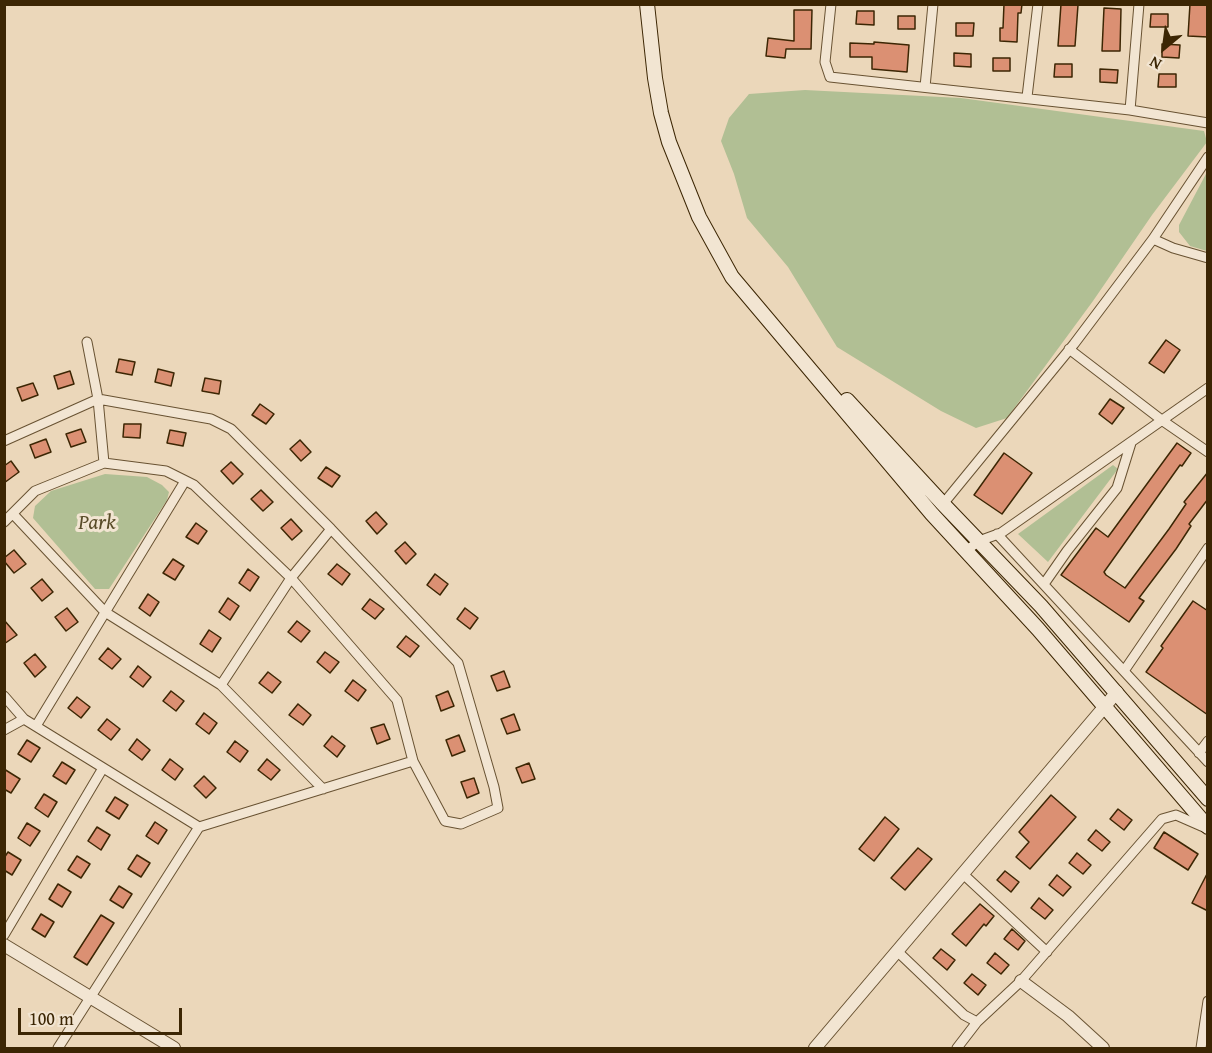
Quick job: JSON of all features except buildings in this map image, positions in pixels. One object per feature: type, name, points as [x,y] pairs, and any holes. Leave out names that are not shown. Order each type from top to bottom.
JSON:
[{"type":"main road","points":[[647,4],[655,78],[669,142],[699,217],[724,265],[753,303],[932,514],[1038,629],[1208,828]]},
{"type":"main road","points":[[654,4],[664,88],[672,126],[702,208],[727,255],[776,321],[943,504],[1041,606],[1208,799]]},
{"type":"street","points":[[831,4],[825,62],[830,77],[1130,110],[1208,123]]},
{"type":"street","points":[[925,87],[933,4]]},
{"type":"street","points":[[1027,98],[1038,4]]},
{"type":"street","points":[[1130,110],[1139,4]]},
{"type":"street","points":[[943,504],[1070,349],[1153,239],[1208,158]]},
{"type":"street","points":[[1153,239],[1173,248],[1208,258]]},
{"type":"street","points":[[87,342],[98,399],[104,463]]},
{"type":"street","points":[[1070,349],[1162,421],[1208,452]]},
{"type":"street","points":[[966,551],[979,541],[997,534],[1208,388]]},
{"type":"street","points":[[4,441],[98,399],[211,419],[231,429],[331,529],[458,663],[498,808],[461,824],[445,821],[413,761],[397,700],[291,578],[194,485],[166,471],[104,463],[35,491],[4,522]]},
{"type":"street","points":[[1044,584],[1117,488],[1131,443]]},
{"type":"street","points":[[36,726],[185,481]]},
{"type":"street","points":[[12,514],[105,612],[221,685],[323,789]]},
{"type":"street","points":[[221,685],[291,578],[331,529]]},
{"type":"street","points":[[997,534],[1208,762]]},
{"type":"street","points":[[1124,671],[1208,548]]},
{"type":"street","points":[[815,1048],[1117,692]]},
{"type":"street","points":[[4,696],[24,719],[199,827]]},
{"type":"street","points":[[4,730],[24,719]]},
{"type":"street","points":[[1199,753],[1208,741]]},
{"type":"street","points":[[58,1048],[199,827],[413,761]]},
{"type":"street","points":[[4,934],[103,768]]},
{"type":"street","points":[[957,1048],[977,1022],[1021,981],[1047,952],[1162,819],[1176,815],[1208,828]]},
{"type":"street","points":[[963,874],[1047,952]]},
{"type":"street","points":[[4,945],[174,1048]]},
{"type":"street","points":[[897,951],[964,1015],[977,1022]]},
{"type":"street","points":[[1021,981],[1068,1016],[1103,1048]]},
{"type":"street","points":[[1201,1048],[1208,1001]]},
{"type":"green space","points":[[805,90],[961,98],[1204,131],[1207,142],[1007,418],[976,428],[941,411],[837,347],[788,267],[747,218],[721,141],[729,118],[749,94]]},
{"type":"green space","points":[[1207,172],[1207,251],[1190,246],[1179,232],[1179,225]]},
{"type":"green space","points":[[1113,465],[1118,469],[1048,562],[1018,534]]},
{"type":"green space","name":"Park","points":[[105,474],[147,477],[162,485],[169,492],[167,500],[109,589],[95,589],[33,518],[35,506],[51,491]]}]
